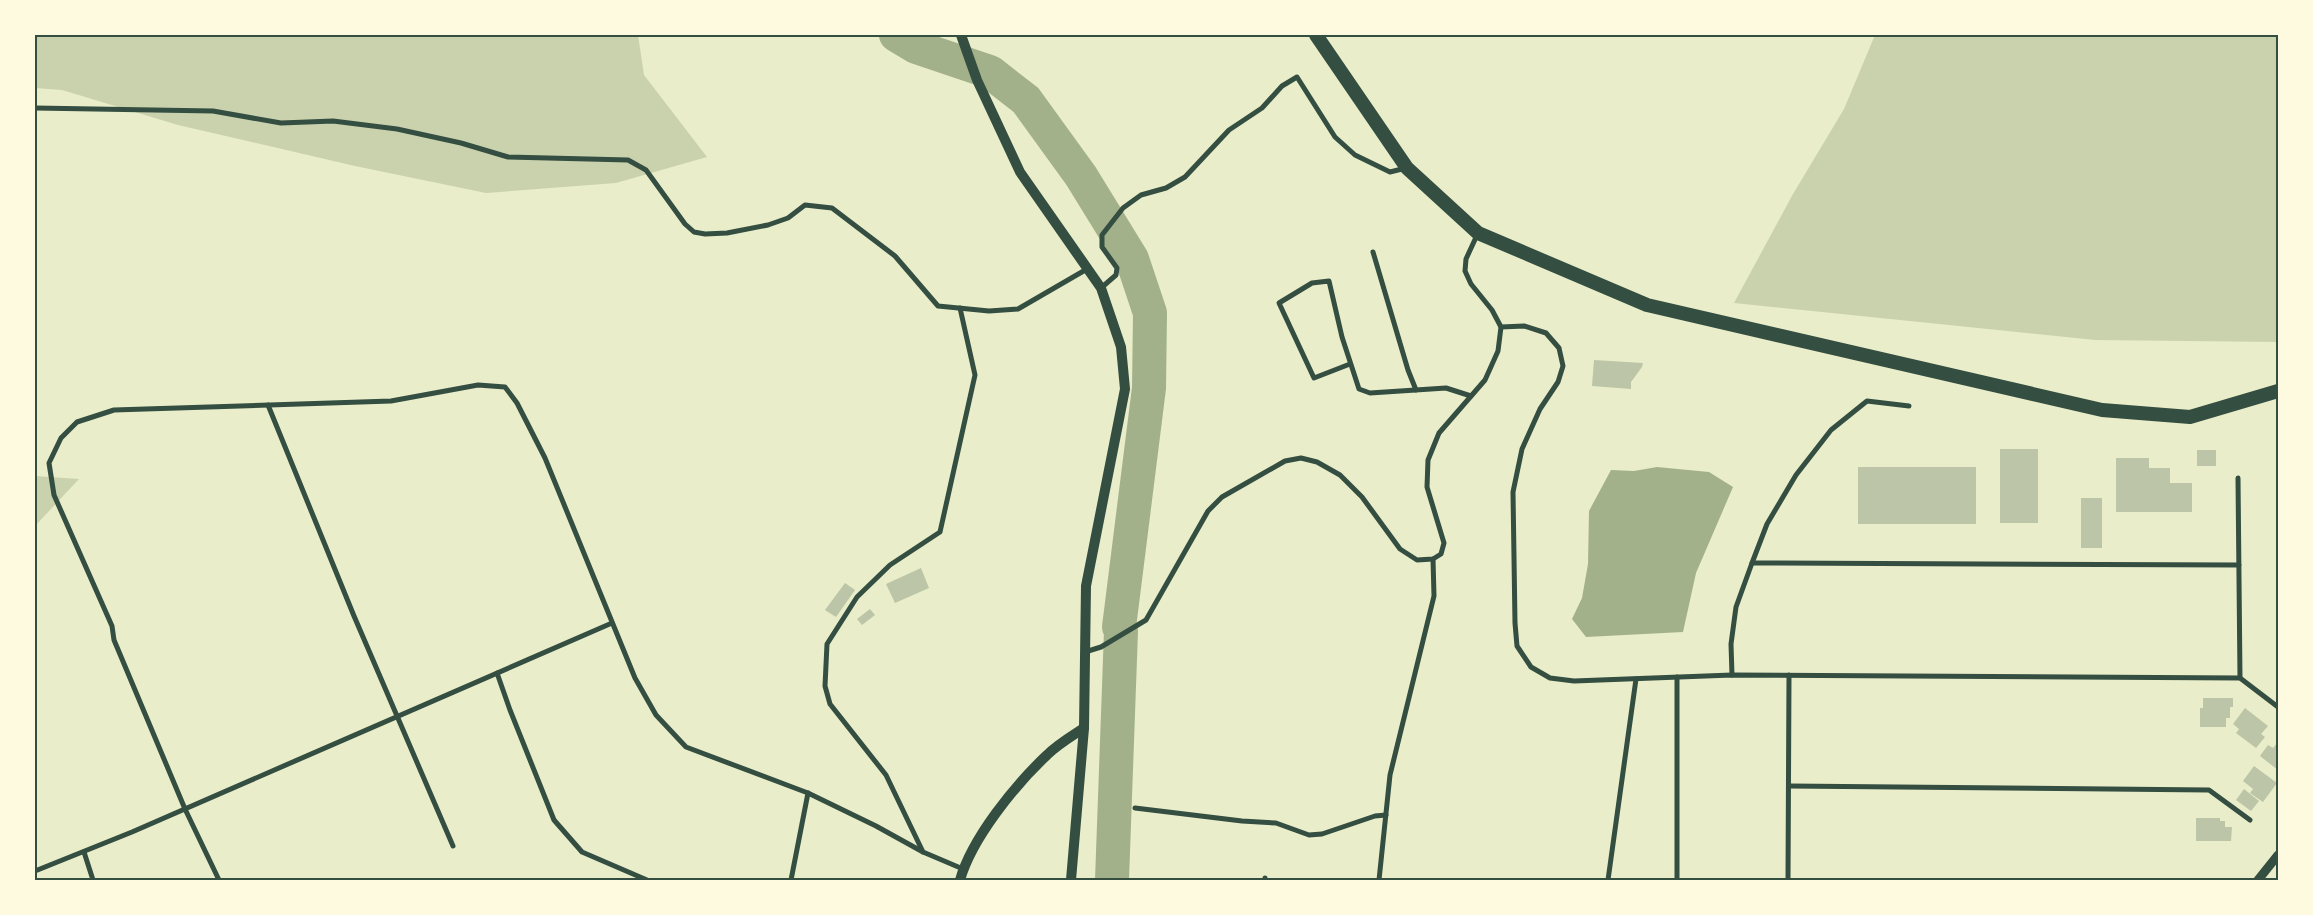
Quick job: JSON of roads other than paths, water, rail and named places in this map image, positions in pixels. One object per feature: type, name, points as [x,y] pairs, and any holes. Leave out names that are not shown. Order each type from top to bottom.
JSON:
[{"type":"highway","points":[[1316,35],[1406,168],[1478,233],[1647,304],[2102,410],[2190,417],[2278,391]]},
{"type":"main road","points":[[961,35],[977,80],[1020,172],[1101,288],[1121,347],[1125,389],[1086,586],[1084,728],[1070,880]]},
{"type":"main road","points":[[960,880],[963,869],[995,814],[1047,754],[1084,728]]},
{"type":"street","points":[[1101,288],[1116,275],[1117,268],[1102,247],[1102,236],[1123,208],[1141,195],[1166,188],[1185,177],[1229,130],[1262,108],[1282,86],[1297,77],[1335,137],[1355,155],[1390,172],[1406,168]]},
{"type":"street","points":[[35,108],[213,111],[281,123],[333,121],[397,129],[461,143],[508,157],[628,160],[646,170],[657,189],[685,224],[694,232],[705,234],[727,233],[768,225],[788,218],[805,205],[832,208],[895,256],[938,306],[989,311],[1018,309],[1087,269]]},
{"type":"street","points":[[1085,652],[1101,647],[1146,620],[1208,511],[1222,497],[1286,461],[1301,458],[1317,462],[1340,475],[1362,497],[1400,549],[1417,560],[1433,559],[1441,554],[1444,543],[1427,488],[1428,460],[1439,433],[1485,380],[1498,351],[1501,327],[1492,310],[1471,284],[1465,271],[1466,259],[1478,233]]},
{"type":"street","points":[[1373,252],[1408,370],[1416,390]]},
{"type":"street","points":[[1350,364],[1314,378],[1279,303],[1312,284],[1329,281],[1342,337],[1359,389],[1370,393],[1446,388],[1471,396]]},
{"type":"street","points":[[924,852],[886,775],[830,704],[825,686],[827,644],[857,597],[890,565],[940,532],[975,375],[960,308]]},
{"type":"street","points":[[1501,327],[1524,326],[1546,333],[1559,348],[1563,366],[1558,382],[1540,409],[1522,448],[1513,492],[1512,542],[1517,646],[1531,667],[1550,678],[1574,681],[1732,676],[2240,678],[2278,707]]},
{"type":"street","points":[[220,880],[185,809],[114,640],[112,626],[54,495],[49,463],[61,438],[77,422],[114,410],[391,401],[478,385],[504,387],[517,403],[545,458],[635,678],[656,715],[686,747],[808,793],[924,852],[963,869]]},
{"type":"street","points":[[1732,676],[1731,644],[1736,607],[1767,524],[1796,475],[1831,430],[1867,400],[1908,406]]},
{"type":"street","points":[[268,405],[354,616],[453,846]]},
{"type":"street","points":[[2238,478],[2240,678]]},
{"type":"street","points":[[1379,880],[1390,775],[1434,596],[1433,559]]},
{"type":"street","points":[[1752,563],[2239,565]]},
{"type":"street","points":[[35,871],[185,809],[612,623]]},
{"type":"street","points":[[497,673],[554,820],[582,852],[647,880]]},
{"type":"street","points":[[1788,880],[1789,676]]},
{"type":"street","points":[[1677,677],[1678,880]]},
{"type":"street","points":[[1608,880],[1636,679]]},
{"type":"street","points":[[1789,786],[2209,790],[2250,820]]},
{"type":"street","points":[[791,880],[808,793]]},
{"type":"street","points":[[1135,808],[1242,821],[1276,823],[1309,834],[1322,834],[1375,816],[1386,815]]},
{"type":"street","points":[[84,852],[93,880]]},
{"type":"street","points":[[2258,880],[2278,855]]},
{"type":"waterway","points":[[896,35],[916,47],[990,72],[1026,100],[1081,176],[1132,259],[1150,313],[1149,388],[1119,627],[1121,631],[1112,880]]}]
